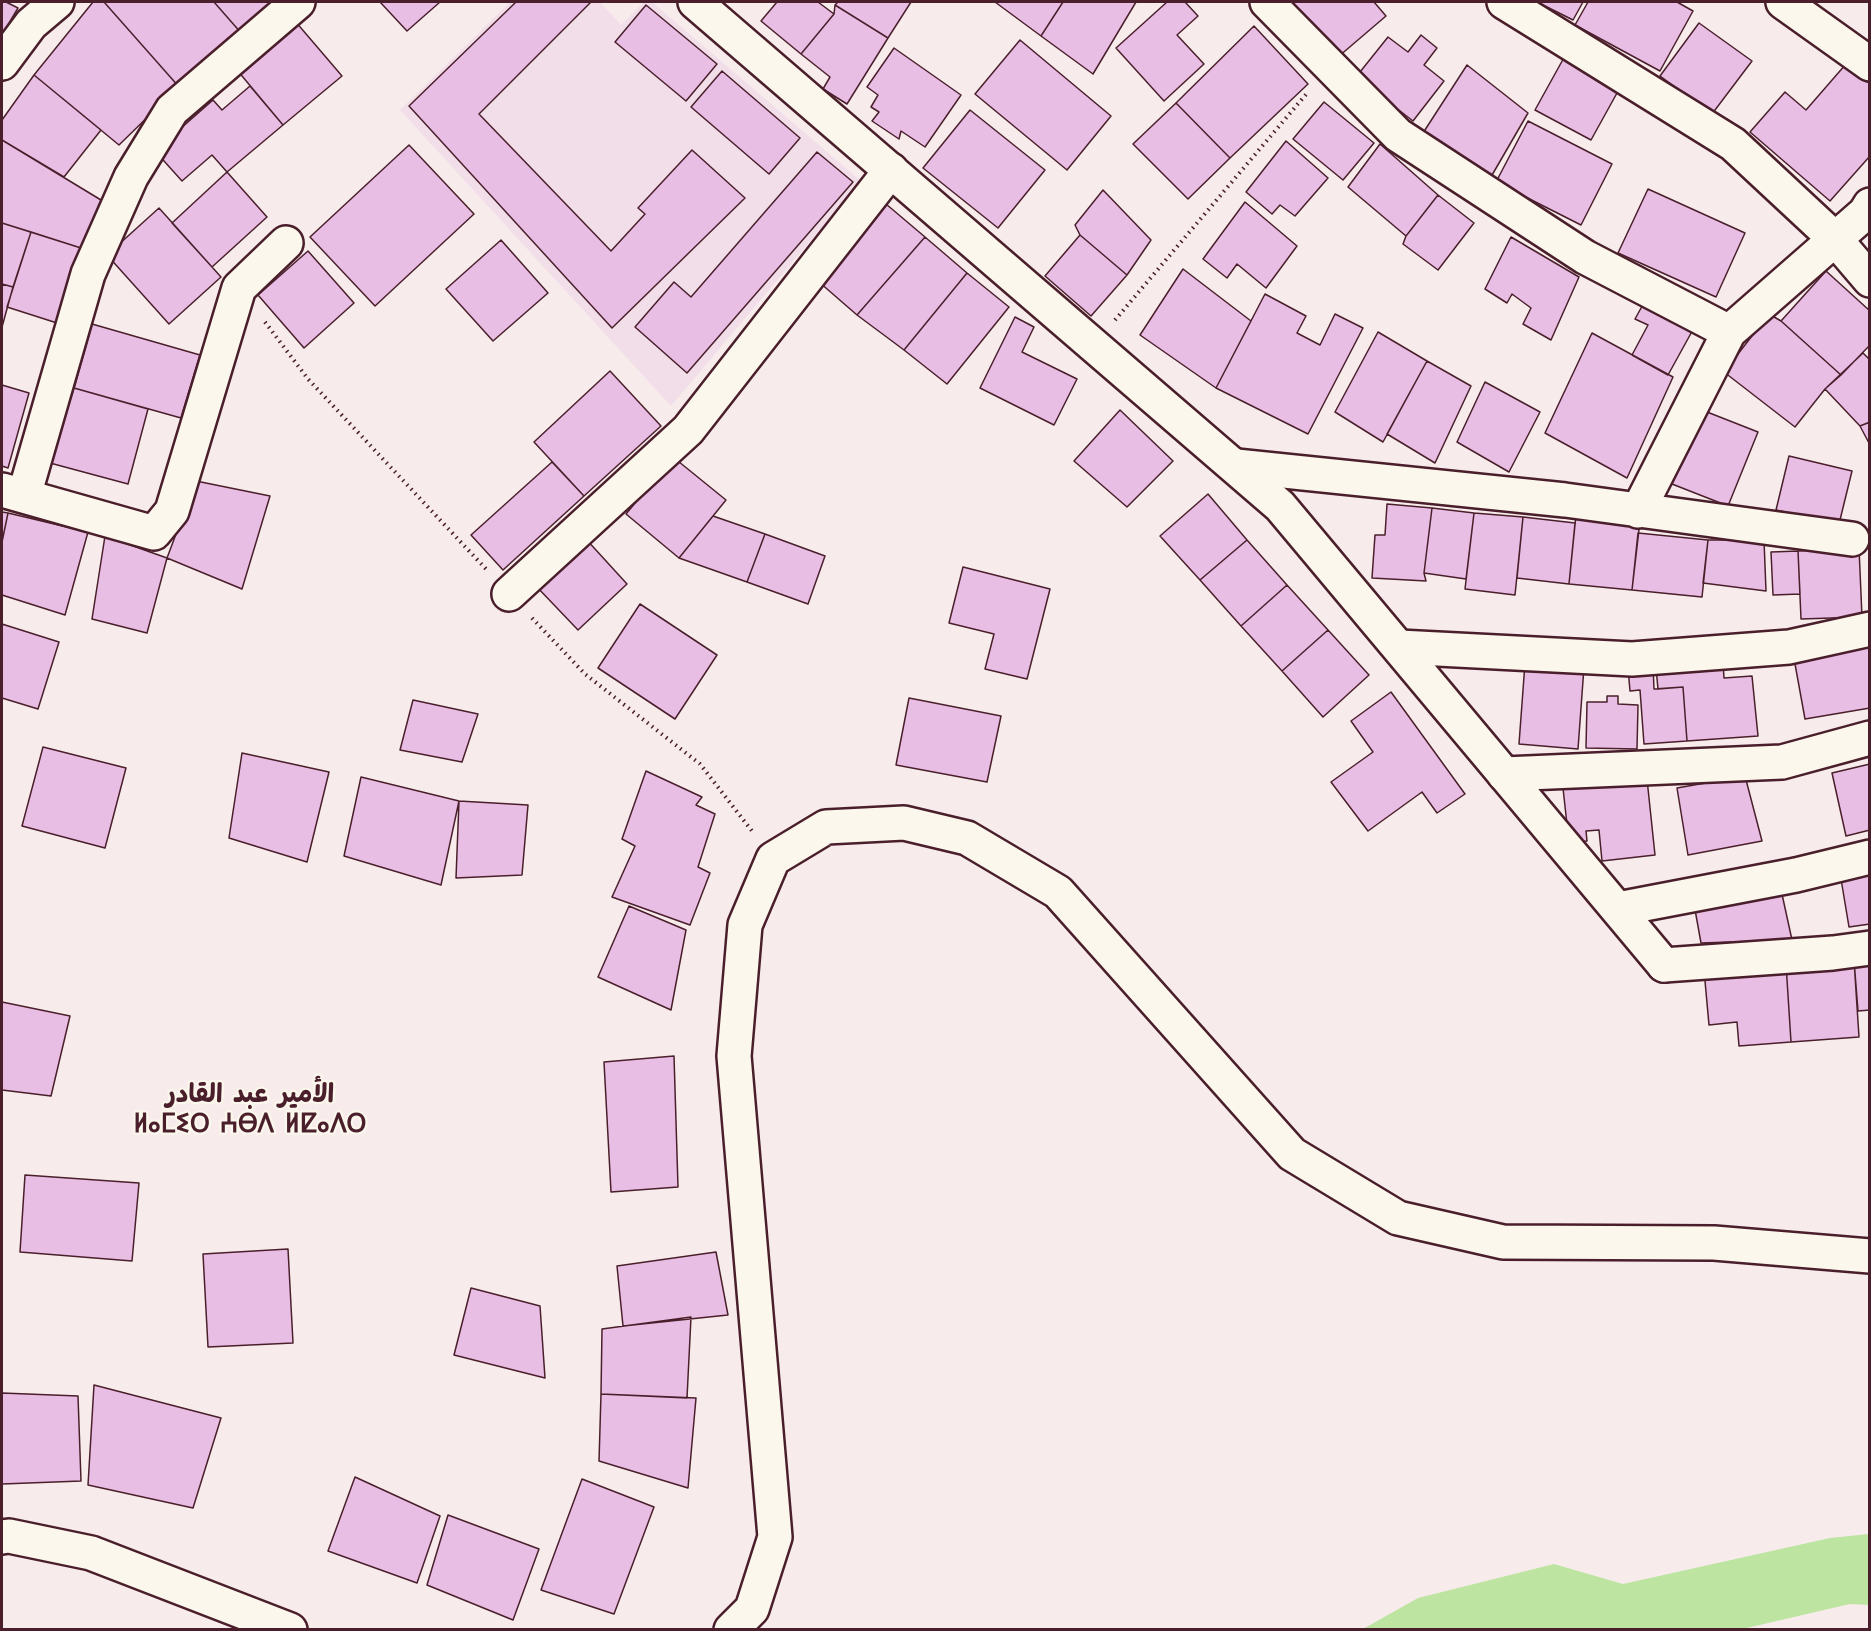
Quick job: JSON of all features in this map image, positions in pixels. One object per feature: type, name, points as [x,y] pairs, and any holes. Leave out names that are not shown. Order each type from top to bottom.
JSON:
[{"type":"street","points":[[2,63],[31,24],[57,2]]},
{"type":"street","points":[[286,243],[239,288],[172,511],[154,533],[13,493],[88,274],[131,177],[172,110],[298,2]]},
{"type":"street","points":[[695,2],[1280,506],[1664,965],[1833,953],[1869,948]]},
{"type":"street","points":[[1266,2],[1398,135],[1585,257],[1728,332]]},
{"type":"street","points":[[1504,2],[1733,144],[1835,239],[1869,280]]},
{"type":"street","points":[[1783,2],[1869,64]]},
{"type":"street","points":[[509,594],[688,430],[891,170]]},
{"type":"street","points":[[1638,511],[1728,332],[1865,213],[1869,205]]},
{"type":"street","points":[[1236,466],[1565,500],[1852,539]]},
{"type":"street","points":[[1399,647],[1632,659],[1789,647],[1869,629]]},
{"type":"street","points":[[1504,774],[1782,762],[1869,738]]},
{"type":"street","points":[[731,1629],[752,1609],[775,1537],[734,1056],[746,925],[772,859],[826,827],[904,823],[967,838],[1058,892],[1292,1154],[1398,1218],[1503,1242],[1714,1243],[1869,1256]]},
{"type":"street","points":[[1618,909],[1796,875],[1869,857]]},
{"type":"street","points":[[2,1537],[9,1536],[91,1553],[290,1629]]},
{"type":"path","points":[[1094,345],[1330,66]]},
{"type":"shaded area","points":[[510,2],[600,2],[621,25],[644,2],[652,2],[861,181],[671,406],[400,110]]},
{"type":"green space","points":[[1869,1534],[1869,1605],[1850,1604],[1738,1630],[1363,1629],[1418,1598],[1554,1564],[1623,1584],[1830,1538]]},
{"type":"building","points":[[2,2],[18,8],[2,35]]},
{"type":"building","points":[[93,2],[104,2],[180,88],[119,145],[34,75]]},
{"type":"building","points":[[104,2],[214,2],[242,34],[180,88]]},
{"type":"building","points":[[214,2],[272,2],[276,7],[242,34]]},
{"type":"building","points":[[380,2],[440,2],[407,31]]},
{"type":"building","points":[[516,2],[591,2],[479,114],[611,251],[645,214],[638,208],[692,150],[745,198],[612,328],[409,106]]},
{"type":"building","points":[[777,2],[818,2],[834,14],[801,54],[761,21]]},
{"type":"building","points":[[838,2],[911,2],[888,38],[835,5]]},
{"type":"building","points":[[995,2],[1063,2],[1041,36]]},
{"type":"building","points":[[1063,2],[1136,2],[1093,74],[1041,36]]},
{"type":"building","points":[[1167,2],[1185,2],[1198,16],[1177,35],[1204,64],[1164,101],[1116,48]]},
{"type":"building","points":[[1289,2],[1374,2],[1386,16],[1338,57]]},
{"type":"building","points":[[1537,2],[1583,2],[1573,20]]},
{"type":"building","points":[[1588,2],[1677,2],[1693,11],[1660,71],[1575,25]]},
{"type":"building","points":[[646,5],[717,64],[686,101],[615,42]]},
{"type":"building","points":[[835,5],[888,38],[847,104],[823,89],[830,77],[801,54],[834,14]]},
{"type":"building","points":[[295,21],[342,76],[283,125],[237,70]]},
{"type":"building","points":[[1699,23],[1752,61],[1712,114],[1660,76]]},
{"type":"building","points":[[1254,26],[1308,84],[1230,158],[1176,103]]},
{"type":"building","points":[[1421,35],[1437,48],[1424,65],[1444,81],[1413,121],[1356,77],[1388,37],[1408,52]]},
{"type":"building","points":[[1020,40],[1111,116],[1067,170],[975,94]]},
{"type":"building","points":[[894,48],[961,95],[925,147],[901,131],[899,139],[872,121],[879,112],[871,107],[878,95],[867,87]]},
{"type":"building","points":[[1566,54],[1622,84],[1591,140],[1535,110]]},
{"type":"building","points":[[1846,64],[1870,84],[1870,156],[1830,201],[1750,132],[1785,92],[1806,110]]},
{"type":"building","points":[[1467,65],[1528,113],[1488,182],[1423,133]]},
{"type":"building","points":[[722,71],[800,138],[769,174],[691,107]]},
{"type":"building","points":[[34,75],[101,130],[64,177],[2,140],[2,120]]},
{"type":"building","points":[[250,86],[283,125],[227,172],[212,155],[182,181],[155,151],[213,100],[222,110]]},
{"type":"building","points":[[1324,102],[1374,143],[1343,180],[1293,139]]},
{"type":"building","points":[[1176,103],[1230,158],[1188,199],[1133,144]]},
{"type":"building","points":[[970,110],[1045,170],[998,228],[923,168]]},
{"type":"building","points":[[1528,121],[1612,164],[1581,225],[1496,182]]},
{"type":"building","points":[[2,140],[101,200],[81,248],[2,223]]},
{"type":"building","points":[[1286,141],[1328,178],[1295,216],[1280,205],[1272,214],[1246,192]]},
{"type":"building","points":[[1380,144],[1438,195],[1406,236],[1348,187]]},
{"type":"building","points":[[409,145],[474,214],[375,306],[310,237]]},
{"type":"building","points":[[817,152],[853,182],[687,373],[635,327],[674,282],[691,297]]},
{"type":"building","points":[[227,172],[267,217],[212,267],[172,223]]},
{"type":"building","points":[[1648,189],[1745,233],[1716,297],[1618,253]]},
{"type":"building","points":[[1103,190],[1151,240],[1127,275],[1080,235],[1075,225]]},
{"type":"building","points":[[1438,195],[1474,223],[1438,270],[1403,244],[1406,236]]},
{"type":"building","points":[[1245,202],[1297,246],[1266,288],[1237,264],[1227,278],[1203,259]]},
{"type":"building","points":[[886,204],[925,237],[857,315],[819,282]]},
{"type":"building","points":[[159,208],[221,277],[169,324],[107,255]]},
{"type":"building","points":[[2,223],[31,232],[13,287],[2,284]]},
{"type":"building","points":[[31,232],[81,248],[57,323],[7,307]]},
{"type":"building","points":[[1080,235],[1127,275],[1091,316],[1045,276]]},
{"type":"building","points":[[925,237],[967,273],[904,350],[857,315]]},
{"type":"building","points":[[1511,237],[1579,277],[1551,340],[1523,324],[1531,308],[1512,294],[1507,303],[1485,289]]},
{"type":"building","points":[[501,240],[548,293],[493,341],[446,289]]},
{"type":"building","points":[[308,251],[354,303],[304,348],[258,295]]},
{"type":"building","points":[[1183,269],[1251,321],[1216,388],[1140,335]]},
{"type":"building","points":[[1826,271],[1870,311],[1870,345],[1841,375],[1781,321]]},
{"type":"building","points":[[967,273],[1009,307],[947,384],[904,350]]},
{"type":"building","points":[[2,284],[13,287],[2,327]]},
{"type":"building","points":[[1265,294],[1306,316],[1297,333],[1320,345],[1335,314],[1363,328],[1308,434],[1216,388]]},
{"type":"building","points":[[1646,299],[1695,326],[1668,375],[1632,355],[1648,325],[1635,319]]},
{"type":"building","points":[[1769,314],[1781,321],[1841,375],[1825,389],[1795,427],[1724,372]]},
{"type":"building","points":[[1015,317],[1034,327],[1022,352],[1077,379],[1054,425],[980,388]]},
{"type":"building","points":[[92,324],[200,355],[181,418],[74,388]]},
{"type":"building","points":[[1378,332],[1427,361],[1383,442],[1335,412]]},
{"type":"building","points":[[1592,333],[1673,377],[1627,478],[1545,433]]},
{"type":"building","points":[[1863,353],[1870,360],[1870,422],[1860,426],[1825,389]]},
{"type":"building","points":[[1427,361],[1471,386],[1435,463],[1387,434]]},
{"type":"building","points":[[610,371],[661,426],[584,496],[534,442]]},
{"type":"building","points":[[1485,382],[1540,412],[1509,472],[1457,442]]},
{"type":"building","points":[[2,385],[29,393],[8,468],[2,466]]},
{"type":"building","points":[[74,388],[148,409],[128,484],[50,463]]},
{"type":"building","points":[[1120,410],[1173,461],[1127,507],[1074,461]]},
{"type":"building","points":[[1702,410],[1758,432],[1728,506],[1672,484]]},
{"type":"building","points":[[1870,422],[1870,445],[1860,426]]},
{"type":"building","points":[[1789,456],[1852,471],[1839,524],[1776,510]]},
{"type":"building","points":[[673,457],[726,500],[679,558],[626,514]]},
{"type":"building","points":[[552,462],[584,496],[503,570],[471,535]]},
{"type":"building","points":[[196,481],[270,496],[242,589],[167,558]]},
{"type":"building","points":[[1208,494],[1247,540],[1200,580],[1160,536]]},
{"type":"building","points":[[1387,504],[1432,508],[1424,573],[1426,581],[1372,578],[1375,535],[1385,535]]},
{"type":"building","points":[[1432,508],[1474,513],[1466,579],[1424,573]]},
{"type":"building","points":[[2,512],[8,513],[2,542]]},
{"type":"building","points":[[8,513],[88,532],[65,615],[2,595],[2,542]]},
{"type":"building","points":[[1474,513],[1523,517],[1515,595],[1465,589]]},
{"type":"building","points":[[1576,515],[1640,521],[1632,590],[1569,584]]},
{"type":"building","points":[[713,516],[765,534],[747,582],[679,558]]},
{"type":"building","points":[[1523,517],[1575,523],[1569,584],[1517,578]]},
{"type":"building","points":[[1638,533],[1708,540],[1702,597],[1632,590]]},
{"type":"building","points":[[765,534],[825,556],[808,604],[747,582]]},
{"type":"building","points":[[105,536],[167,558],[147,633],[92,619]]},
{"type":"building","points":[[585,538],[627,584],[578,630],[535,585]]},
{"type":"building","points":[[1247,540],[1287,585],[1241,626],[1200,580]]},
{"type":"building","points":[[1708,540],[1764,540],[1766,591],[1703,583]]},
{"type":"building","points":[[1859,548],[1862,617],[1801,619],[1798,551]]},
{"type":"building","points":[[1798,551],[1800,594],[1773,595],[1771,552]]},
{"type":"building","points":[[963,567],[1050,589],[1027,679],[985,669],[994,634],[949,623]]},
{"type":"building","points":[[1287,585],[1328,630],[1282,671],[1241,626]]},
{"type":"building","points":[[640,604],[717,655],[675,719],[598,668]]},
{"type":"building","points":[[2,624],[59,642],[38,709],[2,698]]},
{"type":"building","points":[[1328,630],[1369,675],[1323,717],[1282,671]]},
{"type":"building","points":[[1870,640],[1870,708],[1805,719],[1793,653]]},
{"type":"building","points":[[1723,662],[1724,678],[1752,676],[1758,736],[1687,741],[1683,687],[1658,689],[1656,668]]},
{"type":"building","points":[[1525,663],[1584,667],[1578,749],[1519,744]]},
{"type":"building","points":[[1653,666],[1654,689],[1683,687],[1687,741],[1644,744],[1640,690],[1630,691],[1628,668]]},
{"type":"building","points":[[1391,692],[1465,794],[1437,813],[1422,792],[1368,831],[1331,782],[1373,752],[1351,721]]},
{"type":"building","points":[[1607,696],[1618,696],[1618,704],[1638,705],[1637,749],[1586,748],[1587,702],[1607,702]]},
{"type":"building","points":[[909,698],[1001,716],[987,782],[896,765]]},
{"type":"building","points":[[413,700],[478,714],[462,762],[400,750]]},
{"type":"building","points":[[43,747],[126,768],[105,848],[22,826]]},
{"type":"building","points":[[242,753],[329,772],[307,862],[229,838]]},
{"type":"building","points":[[1870,764],[1870,830],[1846,836],[1832,773]]},
{"type":"building","points":[[646,771],[702,797],[696,805],[715,814],[698,867],[710,873],[690,925],[612,897],[635,846],[622,839]]},
{"type":"building","points":[[1745,776],[1762,841],[1688,855],[1677,788]]},
{"type":"building","points":[[361,777],[459,801],[441,885],[344,856]]},
{"type":"building","points":[[1647,779],[1655,855],[1602,861],[1599,830],[1586,831],[1587,841],[1569,843],[1563,788]]},
{"type":"building","points":[[459,801],[528,805],[522,875],[456,878]]},
{"type":"building","points":[[1870,868],[1870,924],[1849,927],[1840,873]]},
{"type":"building","points":[[1780,885],[1792,940],[1701,943],[1694,904]]},
{"type":"building","points":[[629,906],[686,930],[671,1010],[598,977]]},
{"type":"building","points":[[1870,959],[1870,1010],[1858,1011],[1854,960]]},
{"type":"building","points":[[1854,960],[1859,1037],[1791,1042],[1786,964]]},
{"type":"building","points":[[1786,964],[1791,1042],[1739,1046],[1737,1022],[1709,1025],[1704,970]]},
{"type":"building","points":[[2,1002],[70,1016],[51,1096],[2,1090]]},
{"type":"building","points":[[674,1056],[678,1187],[611,1192],[604,1062]]},
{"type":"building","points":[[25,1175],[139,1183],[132,1261],[20,1252]]},
{"type":"building","points":[[288,1249],[293,1343],[208,1347],[203,1254]]},
{"type":"building","points":[[716,1252],[728,1315],[623,1326],[617,1266]]},
{"type":"building","points":[[471,1288],[540,1306],[545,1378],[454,1355]]},
{"type":"building","points":[[691,1317],[687,1398],[601,1394],[602,1329]]},
{"type":"building","points":[[94,1385],[221,1418],[193,1508],[88,1485]]},
{"type":"building","points":[[2,1393],[78,1396],[81,1481],[2,1484]]},
{"type":"building","points":[[601,1394],[696,1398],[688,1488],[599,1461]]},
{"type":"building","points":[[355,1477],[440,1516],[417,1583],[328,1551]]},
{"type":"building","points":[[582,1479],[654,1507],[614,1614],[541,1590]]},
{"type":"building","points":[[448,1515],[539,1549],[513,1620],[427,1585]]},
{"type":"district","name":"الأمير عبد القادر ⵍⴰⵎⵉⵔ ⵄⴱⴷ ⵍⵇⴰⴷⵔ","points":[[250,1112]]}]
